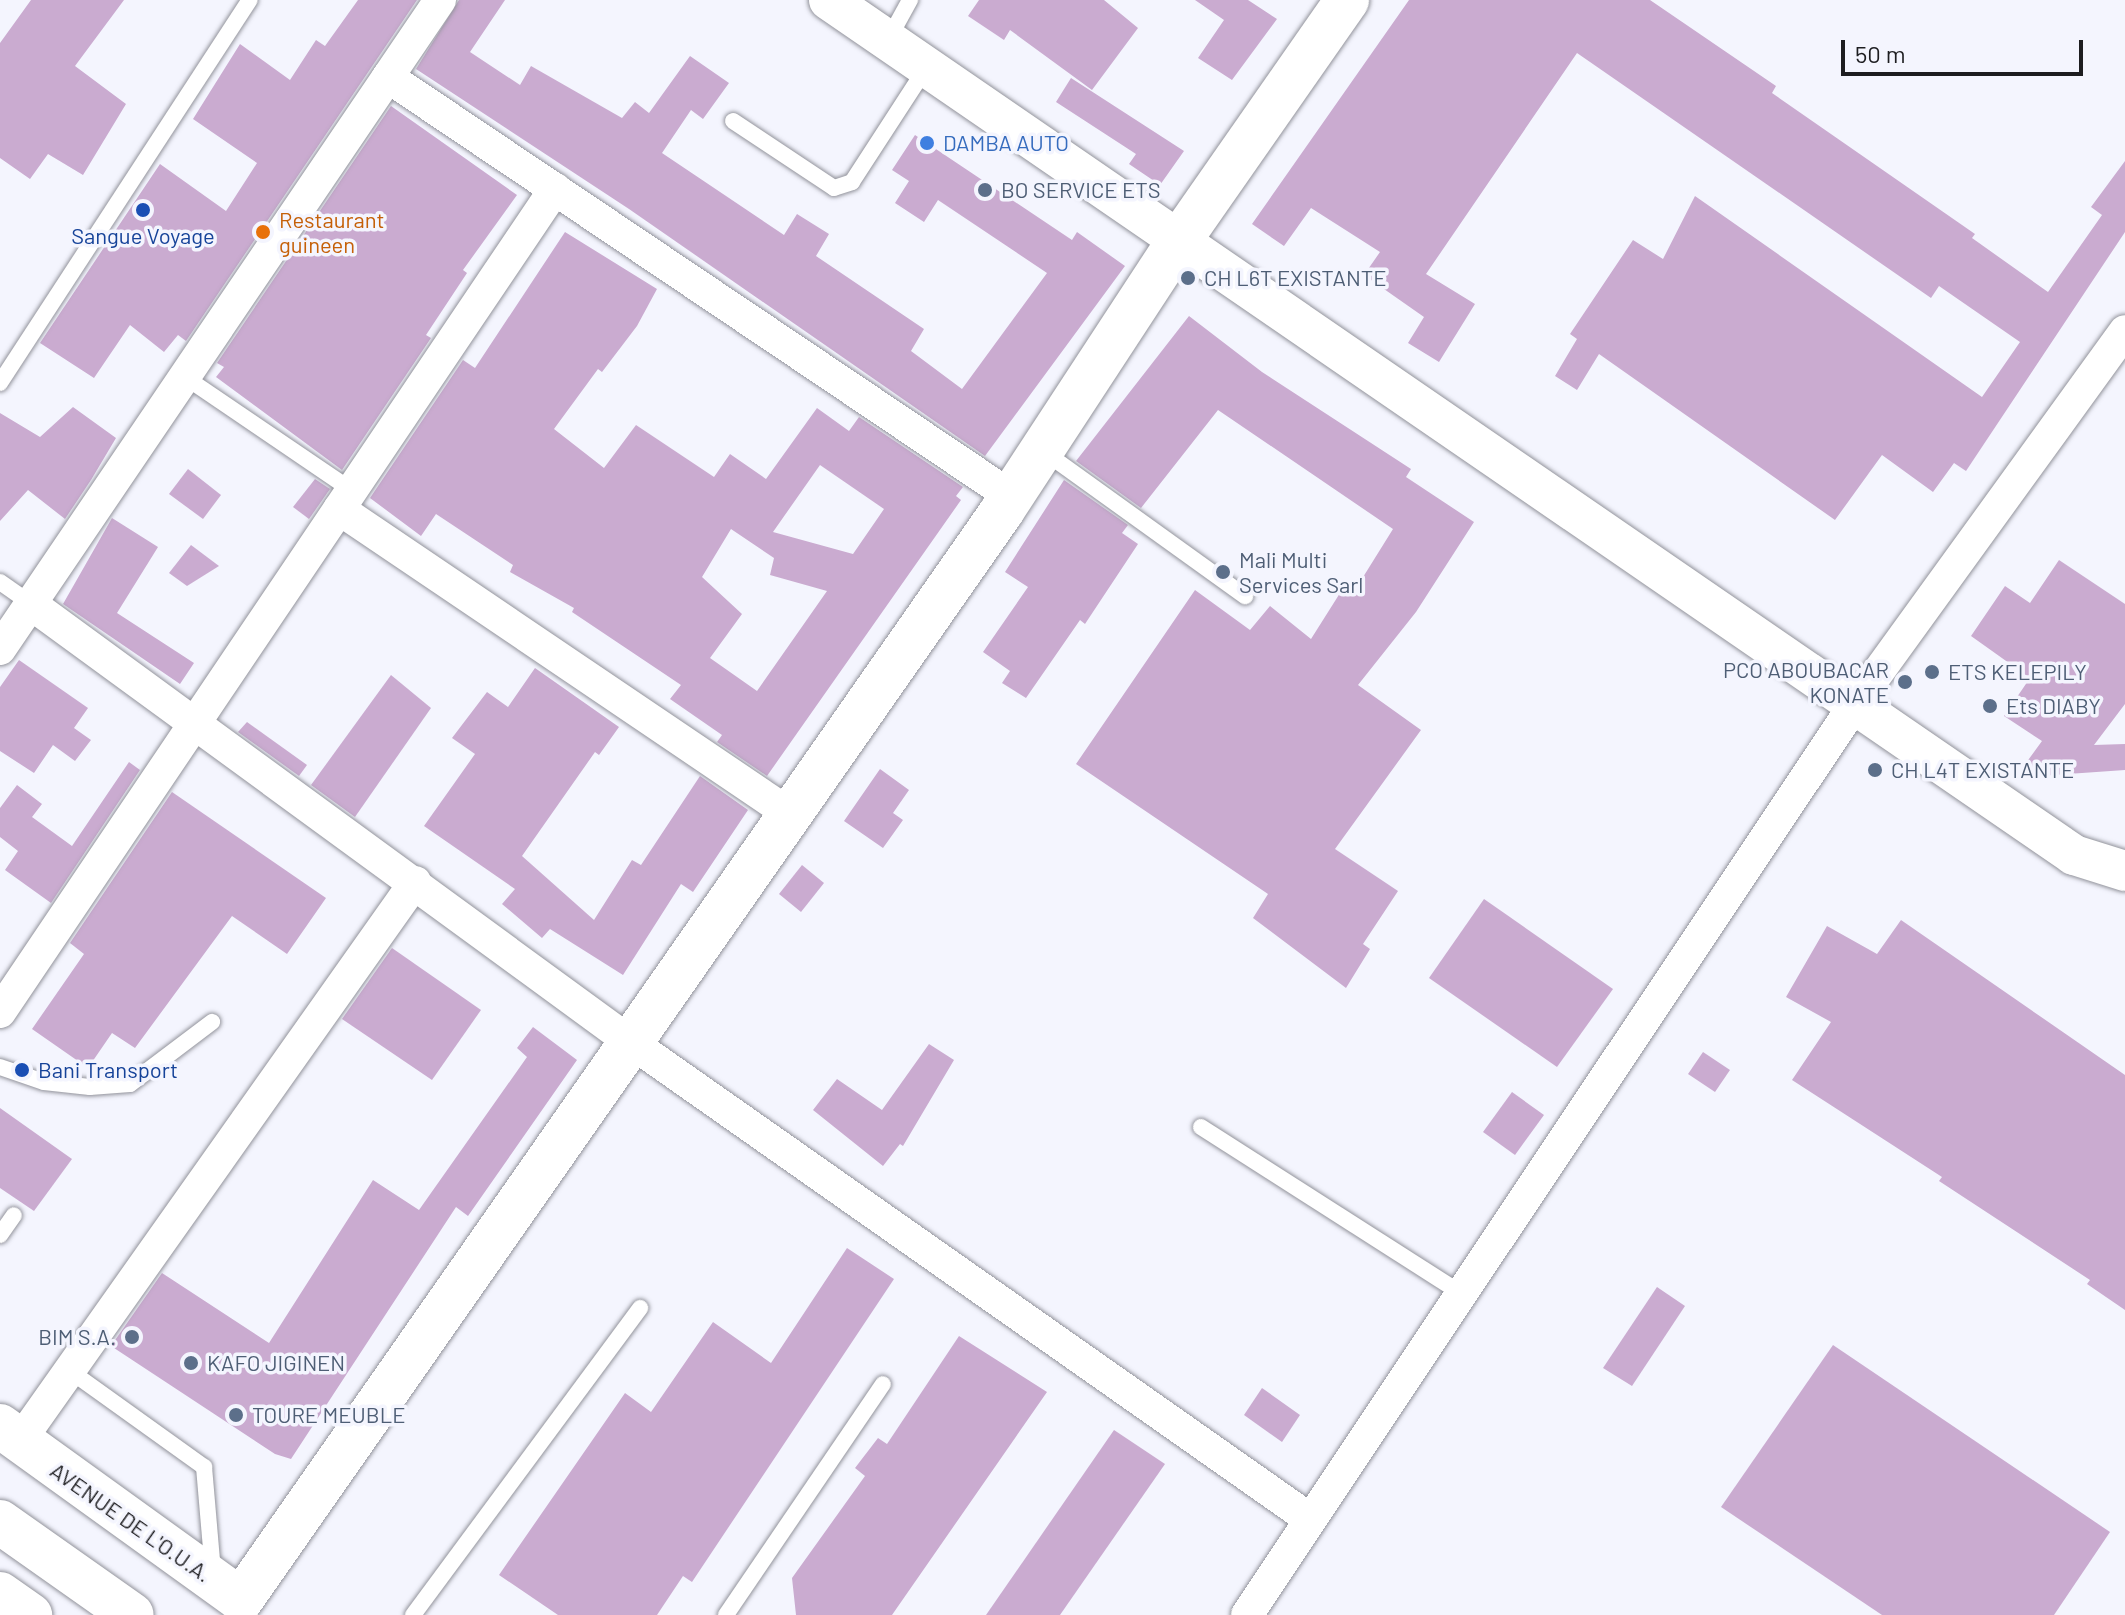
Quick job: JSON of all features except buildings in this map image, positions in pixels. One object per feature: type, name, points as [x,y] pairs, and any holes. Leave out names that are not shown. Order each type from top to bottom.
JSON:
[{"type":"main road","points":[[240,1599],[787,812],[1012,497],[1179,241],[1347,0]]},
{"type":"main road","name":"AVENUE DE L'O.U.A.","points":[[10,1434],[240,1599]]},
{"type":"main road","points":[[0,1522],[132,1615]]},
{"type":"main road","points":[[0,1594],[30,1615]]},
{"type":"street","points":[[0,649],[440,0]]},
{"type":"street","points":[[829,0],[2074,855],[2125,871]]},
{"type":"street","points":[[388,77],[1012,497]]},
{"type":"street","points":[[0,1012],[195,728],[555,189]]},
{"type":"street","points":[[1247,1615],[1855,704],[2125,331]]},
{"type":"street","points":[[346,500],[787,812]]},
{"type":"street","points":[[31,604],[195,728],[415,882],[629,1041],[1311,1520]]},
{"type":"street","points":[[10,1434],[70,1371],[415,882]]},
{"type":"lane","points":[[0,383],[250,0]]},
{"type":"lane","points":[[888,40],[910,0]]},
{"type":"lane","points":[[733,121],[834,188],[852,182],[926,67]]},
{"type":"lane","points":[[185,377],[346,500]]},
{"type":"lane","points":[[1042,450],[1245,596]]},
{"type":"lane","points":[[0,582],[31,604]]},
{"type":"lane","points":[[0,1067],[44,1082],[90,1087],[130,1084],[212,1022]]},
{"type":"lane","points":[[1201,1127],[1462,1294]]},
{"type":"lane","points":[[0,1235],[14,1215]]},
{"type":"lane","points":[[413,1615],[640,1308]]},
{"type":"lane","points":[[70,1371],[204,1467],[240,1599]]},
{"type":"lane","points":[[726,1615],[883,1384]]},
{"type":"place","name":"DAMBA AUTO","points":[[927,143]]},
{"type":"place","name":"BO SERVICE ETS","points":[[985,190]]},
{"type":"place","name":"Sangue Voyage","points":[[143,210]]},
{"type":"place","name":"Restaurant guineen","points":[[263,232]]},
{"type":"place","name":"CH L6T EXISTANTE","points":[[1188,278]]},
{"type":"place","name":"Mali Multi Services Sarl","points":[[1223,572]]},
{"type":"place","name":"ETS KELEPILY","points":[[1932,672]]},
{"type":"place","name":"PCO ABOUBACAR KONATE","points":[[1905,682]]},
{"type":"place","name":"Ets DIABY","points":[[1990,706]]},
{"type":"place","name":"CH L4T EXISTANTE","points":[[1875,770]]},
{"type":"place","name":"Bani Transport","points":[[22,1070]]},
{"type":"place","name":"BIM S.A.","points":[[132,1337]]},
{"type":"place","name":"KAFO JIGINEN","points":[[191,1363]]},
{"type":"place","name":"TOURE MEUBLE","points":[[236,1415]]}]
